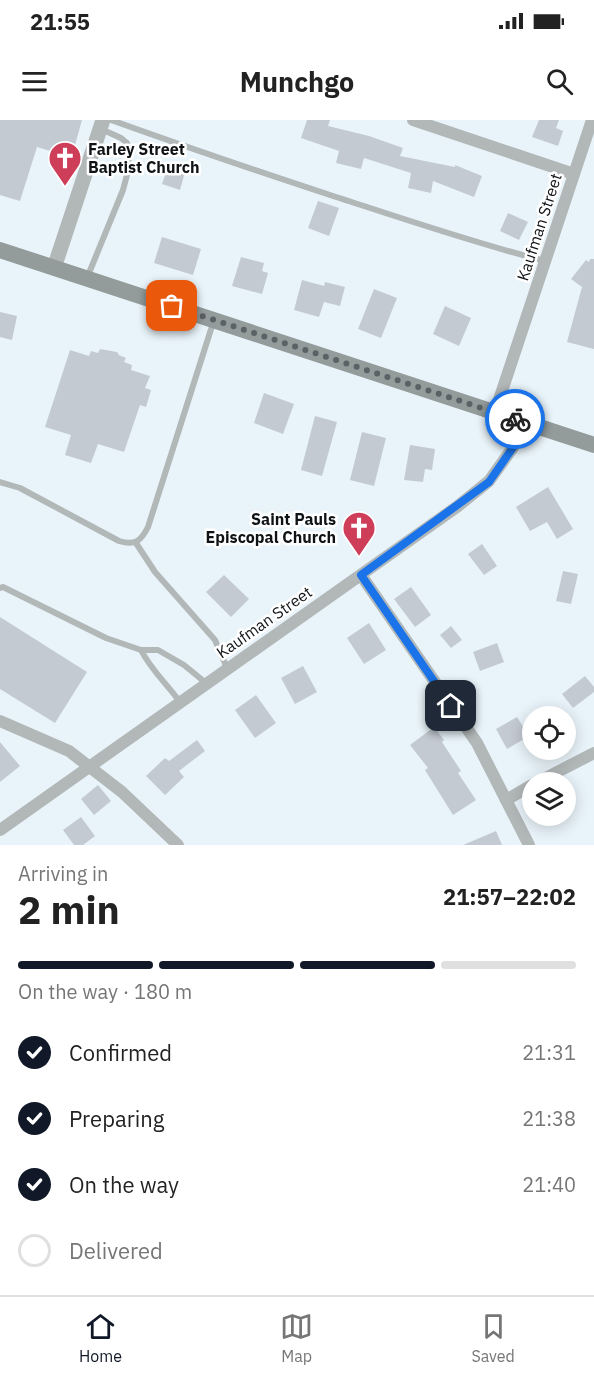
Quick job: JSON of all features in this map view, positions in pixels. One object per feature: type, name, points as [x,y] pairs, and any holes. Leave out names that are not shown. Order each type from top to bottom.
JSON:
[{"type":"main road","points":[[0,250],[594,445]]},
{"type":"street","points":[[412,120],[574,174]]},
{"type":"street","name":"Kaufman Street","points":[[495,412],[592,120]]},
{"type":"street","points":[[54,268],[105,123]]},
{"type":"street","name":"Kaufman Street","points":[[0,830],[489,482],[514,446],[525,422]]},
{"type":"street","points":[[361,575],[477,743],[529,845]]},
{"type":"street","points":[[0,721],[69,752],[122,792],[178,845]]},
{"type":"street","points":[[557,772],[594,753]]},
{"type":"street","points":[[506,800],[522,791]]},
{"type":"lane","points":[[105,123],[130,123],[242,167],[493,248],[545,261]]},
{"type":"lane","points":[[87,279],[104,239],[129,166],[127,143],[105,123]]},
{"type":"lane","points":[[0,482],[20,488],[119,541],[128,544],[136,543],[148,527],[214,319]]},
{"type":"lane","points":[[136,543],[156,572],[215,640],[227,668]]},
{"type":"lane","points":[[0,588],[13,591],[106,638],[141,650],[159,650],[184,665],[206,683]]},
{"type":"lane","points":[[141,650],[150,667],[180,702]]},
{"type":"building","points":[[0,120],[82,120],[73,152],[68,151],[66,156],[37,147],[20,201],[0,195]]},
{"type":"building","points":[[307,120],[330,120],[328,126],[369,136],[403,148],[400,156],[455,167],[455,165],[482,176],[474,197],[433,181],[431,193],[408,188],[411,173],[364,158],[361,169],[336,163],[339,151],[301,138]]},
{"type":"building","points":[[539,120],[559,120],[556,128],[563,131],[558,146],[532,137]]},
{"type":"building","points":[[168,167],[185,172],[180,190],[162,184]]},
{"type":"building","points":[[318,201],[339,208],[329,236],[308,228]]},
{"type":"building","points":[[508,213],[528,222],[519,240],[500,231]]},
{"type":"building","points":[[162,237],[201,249],[193,275],[154,263]]},
{"type":"building","points":[[241,257],[264,263],[262,271],[268,273],[262,294],[232,286]]},
{"type":"building","points":[[590,259],[594,259],[594,349],[567,342],[582,287],[571,279],[586,260],[589,262]]},
{"type":"building","points":[[302,280],[324,286],[325,282],[345,287],[340,306],[324,302],[319,317],[294,310]]},
{"type":"building","points":[[374,289],[397,298],[381,338],[358,329]]},
{"type":"building","points":[[445,306],[471,318],[459,346],[433,334]]},
{"type":"building","points":[[0,312],[17,316],[12,340],[0,337]]},
{"type":"building","points":[[100,349],[117,352],[126,358],[124,362],[132,365],[131,370],[150,376],[145,388],[151,390],[146,407],[140,405],[124,452],[98,444],[91,463],[65,455],[71,435],[45,427],[70,350],[89,356],[91,351],[98,353]]},
{"type":"building","points":[[264,393],[294,404],[283,434],[254,423]]},
{"type":"building","points":[[315,416],[337,422],[322,476],[301,470]]},
{"type":"building","points":[[362,432],[386,438],[374,486],[350,480]]},
{"type":"building","points":[[410,445],[435,449],[432,470],[425,469],[423,482],[404,480]]},
{"type":"building","points":[[548,487],[573,529],[557,539],[547,522],[530,531],[516,507]]},
{"type":"building","points":[[482,544],[497,566],[484,575],[468,554]]},
{"type":"building","points":[[563,571],[578,574],[571,604],[556,601]]},
{"type":"building","points":[[224,575],[249,599],[231,617],[206,592]]},
{"type":"building","points":[[411,587],[431,615],[415,627],[394,599]]},
{"type":"building","points":[[0,617],[87,672],[55,723],[0,689]]},
{"type":"building","points":[[369,623],[386,650],[364,664],[347,638]]},
{"type":"building","points":[[451,626],[462,640],[451,648],[440,635]]},
{"type":"building","points":[[497,643],[504,662],[480,671],[473,652]]},
{"type":"building","points":[[303,666],[317,692],[295,704],[281,678]]},
{"type":"building","points":[[585,676],[594,687],[594,692],[576,706],[571,706],[562,694]]},
{"type":"building","points":[[256,695],[276,723],[255,738],[235,710]]},
{"type":"building","points":[[517,717],[522,725],[522,740],[507,749],[496,729]]},
{"type":"building","points":[[434,727],[444,740],[442,742],[461,771],[458,773],[476,800],[453,815],[425,770],[428,768],[410,745]]},
{"type":"building","points":[[197,740],[205,751],[179,771],[184,777],[165,795],[146,776],[165,758],[169,761]]},
{"type":"building","points":[[0,742],[20,766],[0,782]]},
{"type":"building","points":[[98,785],[111,801],[94,815],[81,799]]},
{"type":"building","points":[[81,817],[95,836],[83,845],[74,845],[63,830]]},
{"type":"building","points":[[496,831],[502,845],[463,845]]},
{"type":"way so far","points":[[172,306],[515,419]]},
{"type":"place","name":"Farley Street Baptist Church","points":[[65,187]]},
{"type":"place","name":"Saint Pauls Episcopal Church","points":[[359,557]]},
{"type":"route","points":[[451,706],[361,575],[489,482],[514,446],[525,422],[515,419]]}]
